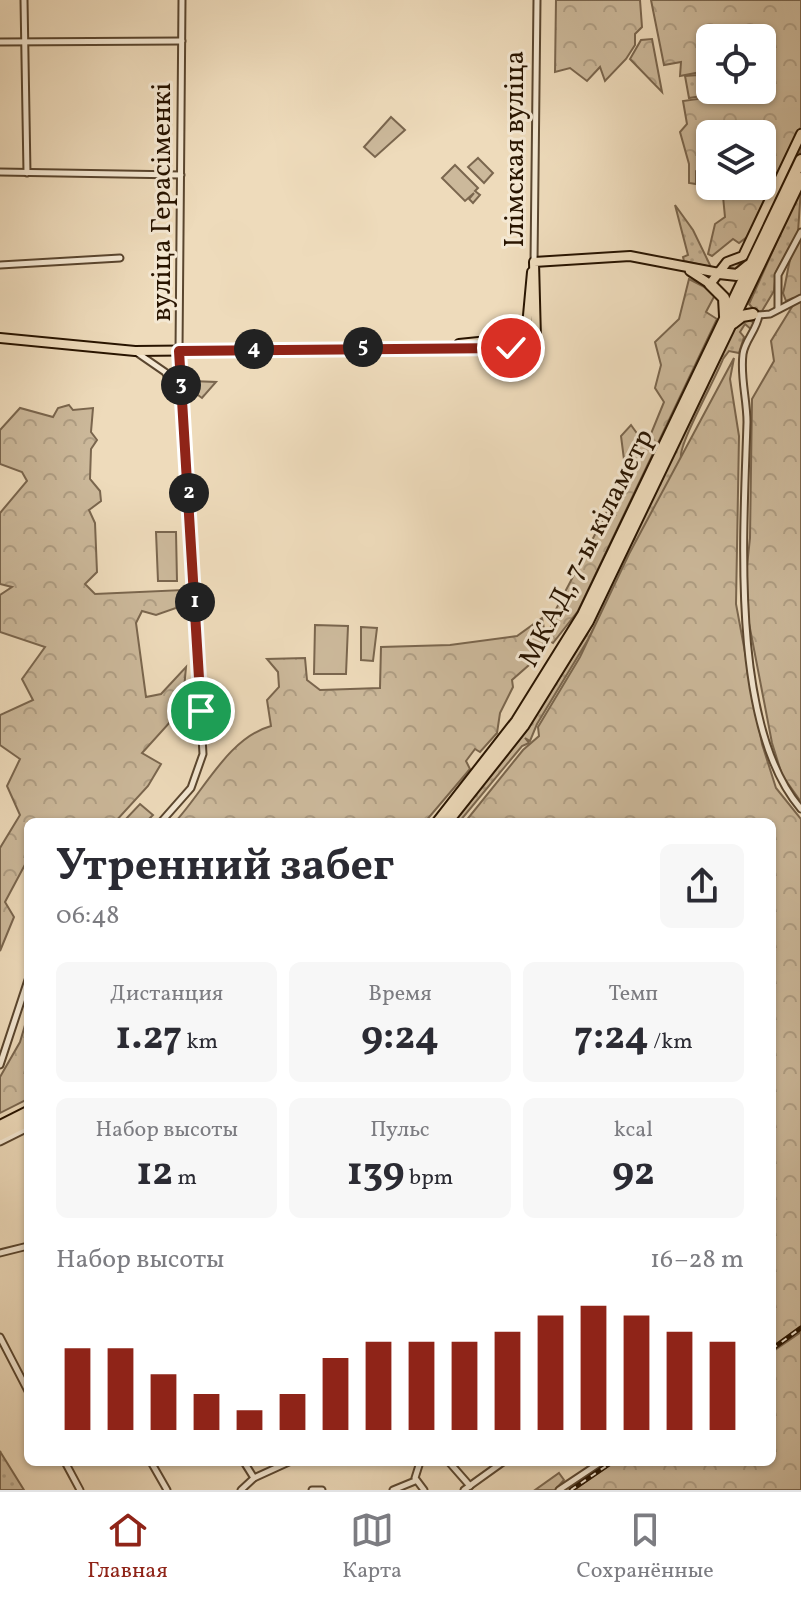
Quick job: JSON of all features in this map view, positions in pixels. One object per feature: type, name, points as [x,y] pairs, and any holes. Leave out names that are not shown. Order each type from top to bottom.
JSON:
[{"type":"highway","points":[[708,364],[801,160]]},
{"type":"highway","points":[[727,324],[746,294],[801,178]]},
{"type":"highway","points":[[719,273],[737,275],[755,259]]},
{"type":"highway","points":[[710,284],[725,302],[727,324]]},
{"type":"highway","points":[[746,294],[744,305],[756,315]]},
{"type":"highway","points":[[727,324],[738,318],[756,315]]},
{"type":"highway","name":"МКАД, 7-ы кіламетр","points":[[441,818],[508,734],[567,644],[708,364]]},
{"type":"highway","name":"МКАД, 7-ы кіламетр","points":[[450,818],[523,726],[577,642],[708,364]]},
{"type":"highway","points":[[0,1126],[24,1114]]},
{"type":"highway","points":[[0,1135],[24,1123]]},
{"type":"main road","points":[[686,269],[710,284],[727,262],[746,252],[801,134]]},
{"type":"main road","points":[[534,264],[630,256],[719,273]]},
{"type":"main road","name":"Ілімская вуліца","points":[[179,351],[522,344],[532,347],[535,343],[532,299],[534,264]]},
{"type":"main road","points":[[1,340],[135,351],[179,351]]},
{"type":"street","points":[[24,0],[27,173]]},
{"type":"street","name":"вуліца Герасіменкі","points":[[165,818],[191,788],[203,754],[179,351],[182,0]]},
{"type":"street","name":"Ілімская вуліца","points":[[534,264],[537,0]]},
{"type":"street","points":[[0,42],[182,41]]},
{"type":"street","points":[[0,172],[181,175]]},
{"type":"street","points":[[778,309],[778,275],[801,232]]},
{"type":"street","points":[[0,265],[120,258]]},
{"type":"street","points":[[801,298],[756,315],[743,352],[747,421],[743,607],[765,737],[779,781],[801,809]]},
{"type":"street","points":[[135,351],[165,372],[183,405]]},
{"type":"street","points":[[0,1065],[24,992]]},
{"type":"street","points":[[0,1142],[24,1130]]},
{"type":"street","points":[[0,1253],[24,1247]]},
{"type":"street","points":[[0,1337],[24,1383]]},
{"type":"street","points":[[67,1466],[80,1490]]},
{"type":"street","points":[[153,1466],[167,1490]]},
{"type":"street","points":[[246,1466],[254,1478]]},
{"type":"street","points":[[241,1490],[254,1478],[280,1466]]},
{"type":"street","points":[[415,1481],[419,1466]]},
{"type":"street","points":[[452,1466],[467,1488],[497,1466]]},
{"type":"street","points":[[559,1490],[595,1466]]},
{"type":"street","points":[[393,1490],[415,1481]]},
{"type":"street","points":[[415,1481],[424,1490]]},
{"type":"street","points":[[312,1490],[322,1490]]},
{"type":"green space","points":[[556,0],[640,0],[642,27],[635,34],[635,45],[605,81],[600,67],[587,81],[570,68],[555,72]]},
{"type":"green space","points":[[651,0],[801,0],[801,127],[776,180],[776,120],[696,120],[696,184],[689,183],[689,164],[680,132],[687,124],[683,101],[696,99],[696,104],[776,104],[776,24],[696,24],[696,73],[680,76],[681,62],[664,65]]},
{"type":"green space","points":[[652,39],[662,92],[630,59],[641,40]]},
{"type":"green space","points":[[696,75],[696,97],[689,98],[685,76]]},
{"type":"green space","points":[[391,117],[405,130],[375,157],[364,147]]},
{"type":"green space","points":[[801,140],[801,151],[743,268],[736,273],[728,270],[731,263],[741,264],[772,200],[776,200],[776,192]]},
{"type":"green space","points":[[478,158],[493,173],[484,183],[468,167]]},
{"type":"green space","points":[[455,165],[478,188],[475,191],[480,195],[473,203],[469,199],[474,193],[465,201],[442,178]]},
{"type":"green space","points":[[801,188],[798,232],[776,272],[774,291],[762,311],[757,313],[749,304]]},
{"type":"green space","points":[[723,200],[767,200],[751,234],[739,243],[733,239],[712,256],[708,254],[715,224],[725,217]]},
{"type":"green space","points":[[675,205],[693,230],[711,267],[684,261],[683,257],[688,255]]},
{"type":"green space","points":[[801,236],[801,802],[782,775],[772,743],[748,618],[745,585],[750,538],[752,399],[774,361],[771,341],[795,302],[793,298],[786,301],[783,293],[791,257]]},
{"type":"green space","points":[[689,279],[716,293],[706,312],[717,319],[578,611],[553,643],[548,640],[554,613],[626,475],[621,436],[631,425],[646,446],[664,402],[655,388],[661,365],[655,342],[679,319]]},
{"type":"green space","points":[[747,319],[755,323],[753,331],[745,324],[740,332],[744,337],[739,353],[729,351],[723,359],[691,426],[681,458],[589,638],[530,741],[525,738],[529,743],[522,746],[462,818],[457,818],[523,734],[586,636],[737,323]]},
{"type":"green space","points":[[734,358],[730,379],[739,436],[736,604],[762,744],[776,788],[801,819],[801,1326],[776,1344],[776,818],[468,818],[523,750],[539,736],[538,727],[580,657],[629,554]]},
{"type":"green space","points":[[191,381],[216,382],[202,398],[191,390]]},
{"type":"green space","points":[[69,405],[73,410],[93,408],[91,432],[97,440],[91,449],[90,479],[100,491],[101,501],[89,510],[95,523],[97,572],[85,584],[95,594],[183,590],[176,608],[156,615],[142,611],[136,623],[146,697],[161,694],[186,667],[183,700],[191,702],[192,712],[170,722],[142,753],[161,764],[148,786],[119,818],[24,818],[24,866],[5,902],[14,917],[0,951],[0,848],[20,815],[7,786],[20,759],[0,745],[0,715],[33,700],[22,679],[45,647],[0,632],[0,595],[12,587],[0,584],[0,513],[27,481],[22,472],[0,464],[0,430],[20,408],[53,417],[58,408]]},
{"type":"green space","points":[[156,532],[176,532],[177,581],[158,581]]},
{"type":"green space","points":[[542,618],[546,639],[529,665],[512,680],[513,687],[500,713],[497,733],[480,752],[475,749],[466,761],[470,769],[428,818],[178,818],[229,753],[256,732],[271,726],[267,700],[279,687],[278,672],[267,659],[305,658],[307,680],[320,690],[380,688],[381,647],[450,645],[517,636]]},
{"type":"green space","points":[[315,625],[348,626],[346,674],[314,674]]},
{"type":"green space","points":[[361,627],[377,628],[373,661],[361,660]]},
{"type":"green space","points":[[140,804],[153,815],[150,818],[127,818]]},
{"type":"green space","points":[[24,1028],[24,1101],[0,1113],[0,1077],[20,1042]]},
{"type":"green space","points":[[801,1332],[801,1490],[574,1490],[608,1466],[776,1466],[776,1349]]},
{"type":"green space","points":[[1,1453],[24,1490],[0,1490]]},
{"type":"green space","points":[[559,1473],[564,1480],[555,1490],[535,1490]]},
{"type":"railway","points":[[776,1346],[801,1328]]},
{"type":"railway","points":[[571,1490],[606,1466]]},
{"type":"route","points":[[201,711],[179,351],[405,346],[511,348]]}]
